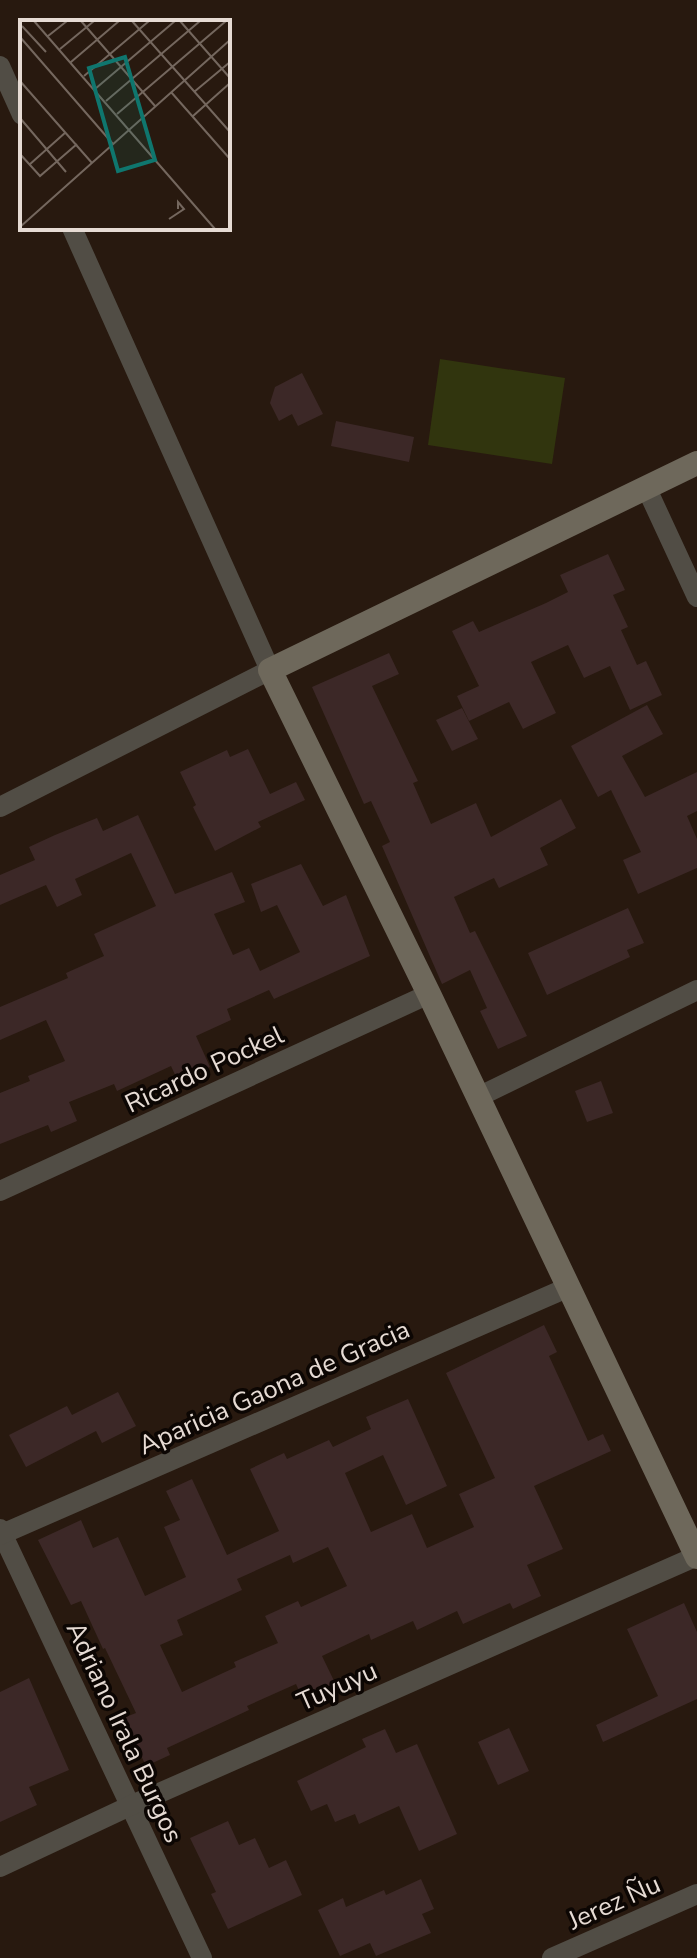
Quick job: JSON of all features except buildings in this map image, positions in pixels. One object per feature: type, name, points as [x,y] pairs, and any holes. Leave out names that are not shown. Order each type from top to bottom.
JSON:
[{"type":"street","points":[[0,66],[20,111]]},
{"type":"street","points":[[73,230],[270,670],[429,994],[697,1557]]},
{"type":"street","points":[[0,807],[270,670],[697,463]]},
{"type":"street","points":[[646,487],[697,597]]},
{"type":"street","points":[[478,1097],[697,990]]},
{"type":"street","name":"Ricardo Pockel","points":[[0,1191],[429,994]]},
{"type":"street","name":"Aparicia Gaona de Gracia","points":[[1,1532],[569,1287]]},
{"type":"street","name":"Adriano Irala Burgos","points":[[1,1532],[202,1958]]},
{"type":"street","name":"Tuyuyu","points":[[0,1867],[132,1805],[697,1557]]},
{"type":"street","name":"Jerez Ñu","points":[[552,1958],[697,1894]]},
{"type":"green space","points":[[440,359],[565,378],[552,464],[428,445]]}]
